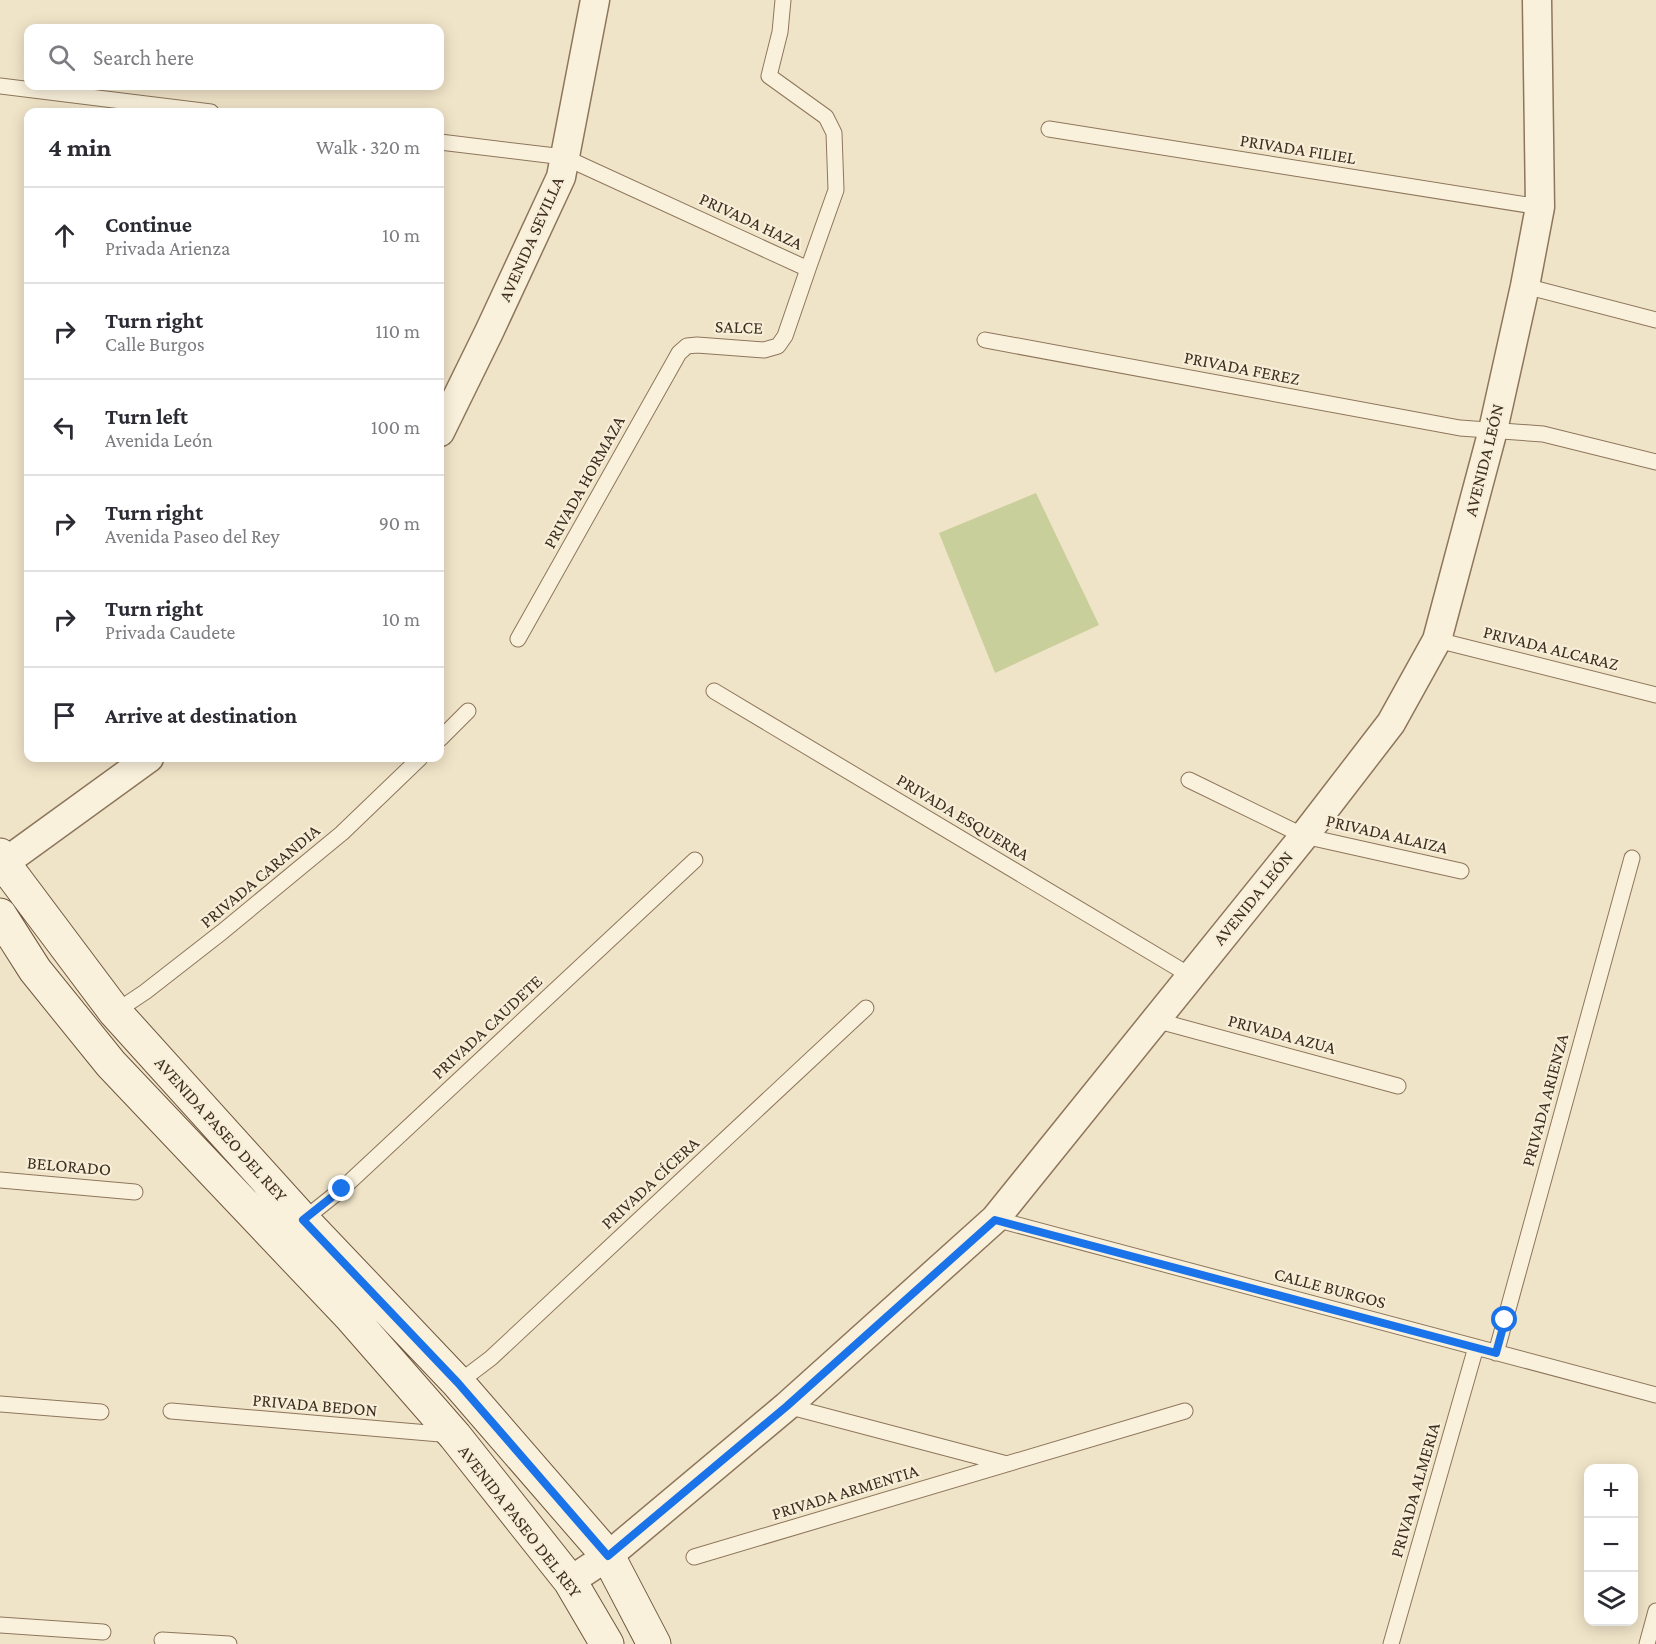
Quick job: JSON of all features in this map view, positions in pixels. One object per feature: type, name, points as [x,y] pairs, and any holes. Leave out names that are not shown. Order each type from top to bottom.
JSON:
[{"type":"street","name":"AVENIDA SEVILLA","points":[[444,424],[561,177],[595,0]]},
{"type":"street","name":"AVENIDA LEÓN","points":[[570,1581],[608,1556],[787,1406],[995,1220],[1392,723],[1437,640],[1493,430],[1525,286],[1540,207],[1537,0]]},
{"type":"street","points":[[1,861],[142,762]]},
{"type":"street","name":"AVENIDA PASEO DEL REY","points":[[1,861],[115,1012],[303,1220],[458,1383],[608,1556],[654,1644]]},
{"type":"street","name":"AVENIDA PASEO DEL REY","points":[[0,915],[35,970],[111,1064],[350,1316],[455,1436],[570,1581],[607,1644]]},
{"type":"lane","name":"PRIVADA HAZA","points":[[444,142],[564,157],[808,269],[836,190],[834,133],[826,117],[770,76],[780,32],[783,0]]},
{"type":"lane","points":[[0,86],[24,89]]},
{"type":"lane","points":[[32,90],[179,108]]},
{"type":"lane","name":"PRIVADA FILIEL","points":[[1049,129],[1540,207]]},
{"type":"lane","name":"SALCE","points":[[687,346],[764,350],[778,346],[785,336],[808,269]]},
{"type":"lane","points":[[1525,286],[1656,320]]},
{"type":"lane","name":"PRIVADA FEREZ","points":[[985,340],[1460,428],[1543,434],[1656,462]]},
{"type":"lane","name":"PRIVADA HORMAZA","points":[[518,639],[679,353],[687,346]]},
{"type":"lane","name":"PRIVADA ALCARAZ","points":[[1437,640],[1656,695]]},
{"type":"lane","name":"PRIVADA ESQUERRA","points":[[714,691],[1191,976]]},
{"type":"lane","points":[[444,735],[468,711]]},
{"type":"lane","name":"PRIVADA CARANDIA","points":[[115,1012],[145,993],[222,933],[342,833],[416,762]]},
{"type":"lane","name":"PRIVADA ALAIZA","points":[[1189,780],[1304,836],[1461,871]]},
{"type":"lane","name":"PRIVADA ARIENZA","points":[[1496,1353],[1632,858]]},
{"type":"lane","name":"PRIVADA CAUDETE","points":[[303,1220],[342,1189],[695,860]]},
{"type":"lane","name":"PRIVADA CÍCERA","points":[[458,1383],[491,1358],[866,1008]]},
{"type":"lane","name":"PRIVADA AZUA","points":[[1155,1020],[1398,1086]]},
{"type":"lane","name":"BELORADO","points":[[0,1180],[135,1192]]},
{"type":"lane","name":"CALLE BURGOS","points":[[995,1220],[1656,1395]]},
{"type":"lane","name":"PRIVADA ALMERIA","points":[[1391,1644],[1476,1347]]},
{"type":"lane","points":[[0,1404],[100,1412]]},
{"type":"lane","name":"PRIVADA ARMENTIA","points":[[787,1406],[1007,1464]]},
{"type":"lane","name":"PRIVADA BEDON","points":[[171,1412],[455,1436]]},
{"type":"lane","name":"PRIVADA ARMENTIA","points":[[694,1557],[1185,1412]]},
{"type":"lane","points":[[1647,1644],[1656,1611]]},
{"type":"lane","points":[[0,1625],[103,1632]]},
{"type":"lane","points":[[162,1640],[228,1644]]},
{"type":"green space","points":[[1036,493],[1099,625],[995,673],[939,533]]},
{"type":"route","points":[[342,1189],[303,1220],[458,1383],[608,1556],[787,1406],[995,1220],[1496,1353],[1505,1320]]}]
